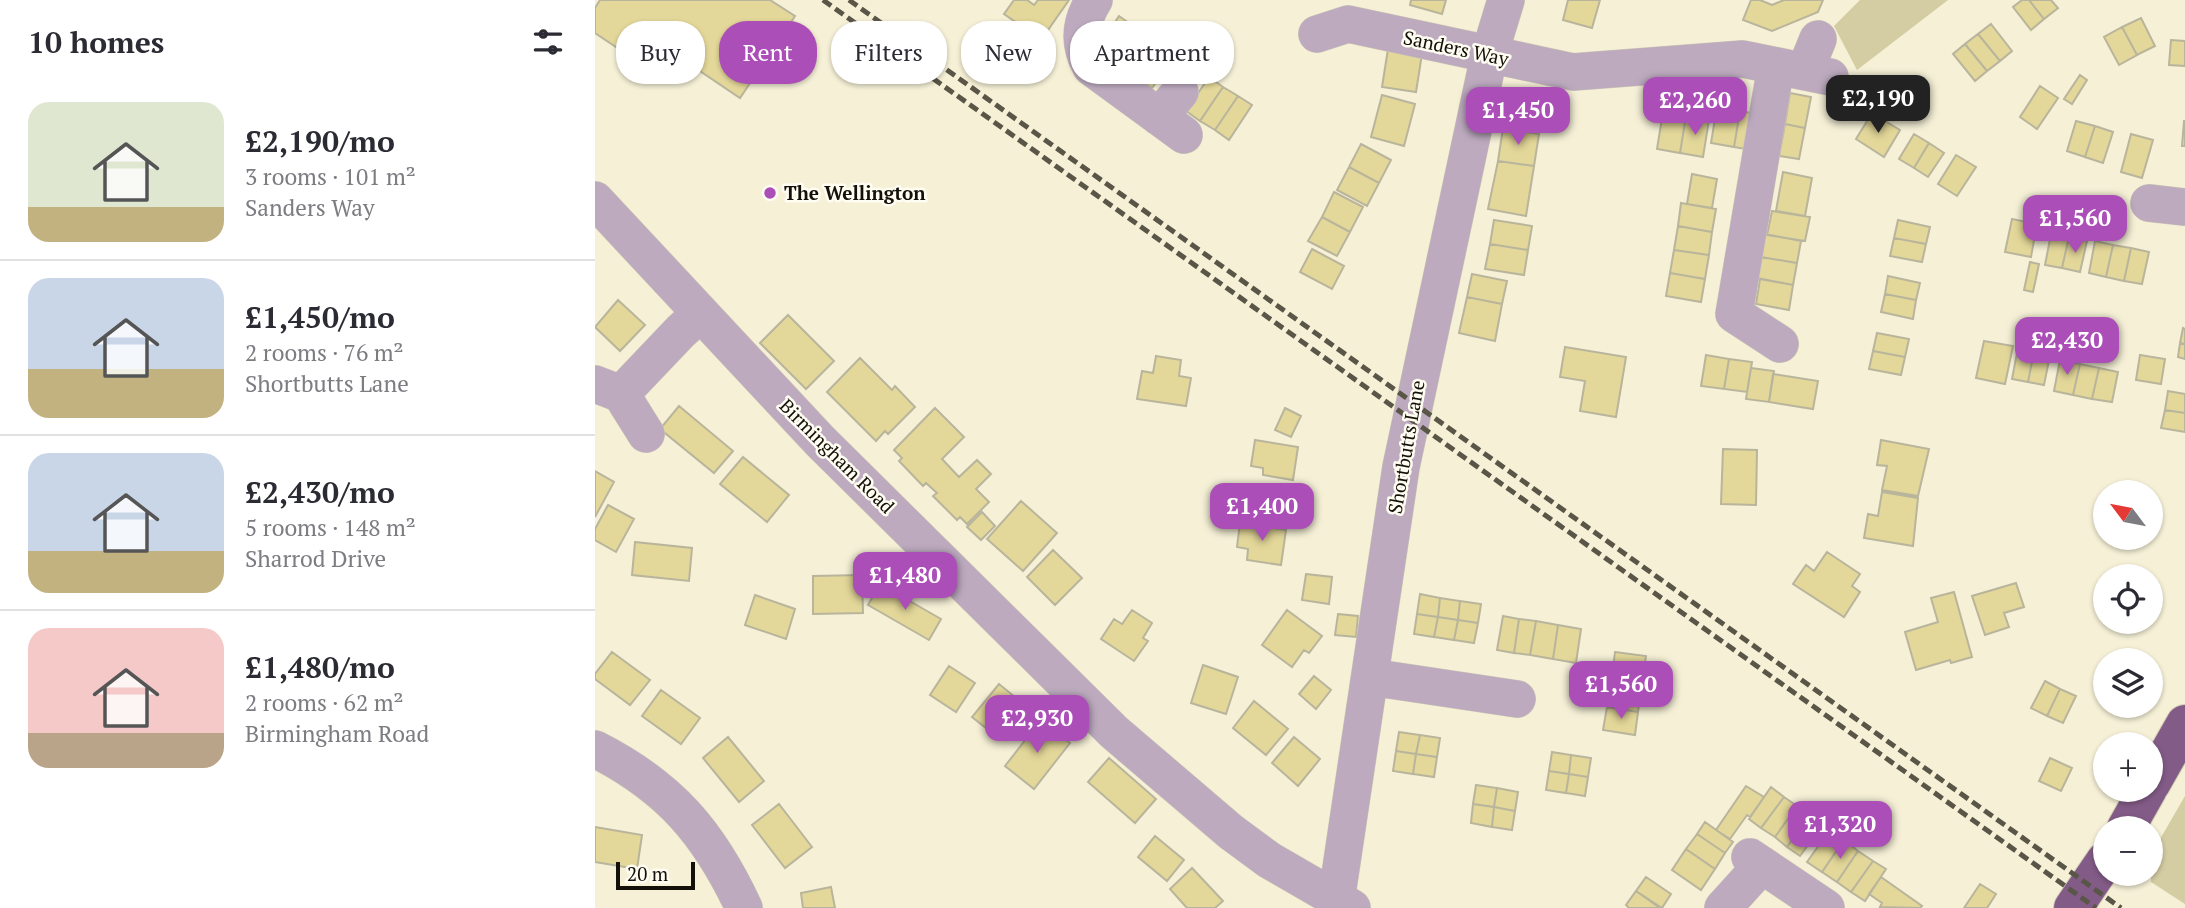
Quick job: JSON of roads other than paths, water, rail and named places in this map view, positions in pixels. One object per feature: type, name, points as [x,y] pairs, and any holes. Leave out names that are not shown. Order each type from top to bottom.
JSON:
[{"type":"highway","points":[[2163,763],[2185,724]]},
{"type":"highway","points":[[2073,908],[2093,879]]},
{"type":"street","points":[[1094,0],[1084,20],[1081,39],[1091,66],[1174,115]]},
{"type":"street","name":"Shortbutts Lane","points":[[1341,906],[1370,677],[1401,467],[1489,56],[1506,0]]},
{"type":"street","name":"Sanders Way","points":[[1317,34],[1348,24],[1573,72],[1743,59],[1807,63],[1734,314],[1780,344]]},
{"type":"street","name":"Birmingham Road","points":[[595,200],[820,441],[1114,732],[1241,839],[1341,906]]},
{"type":"street","points":[[2149,203],[2185,207]]},
{"type":"street","points":[[646,433],[608,389],[700,314]]},
{"type":"street","points":[[1370,677],[1475,705],[1517,699]]},
{"type":"street","points":[[595,749],[662,791],[693,822],[727,872],[744,908]]},
{"type":"street","points":[[1723,908],[1756,861],[1826,908]]},
{"type":"railway","points":[[823,0],[2096,908]]},
{"type":"railway","points":[[849,0],[2121,908]]},
{"type":"place","name":"The Wellington","points":[[770,193]]}]
